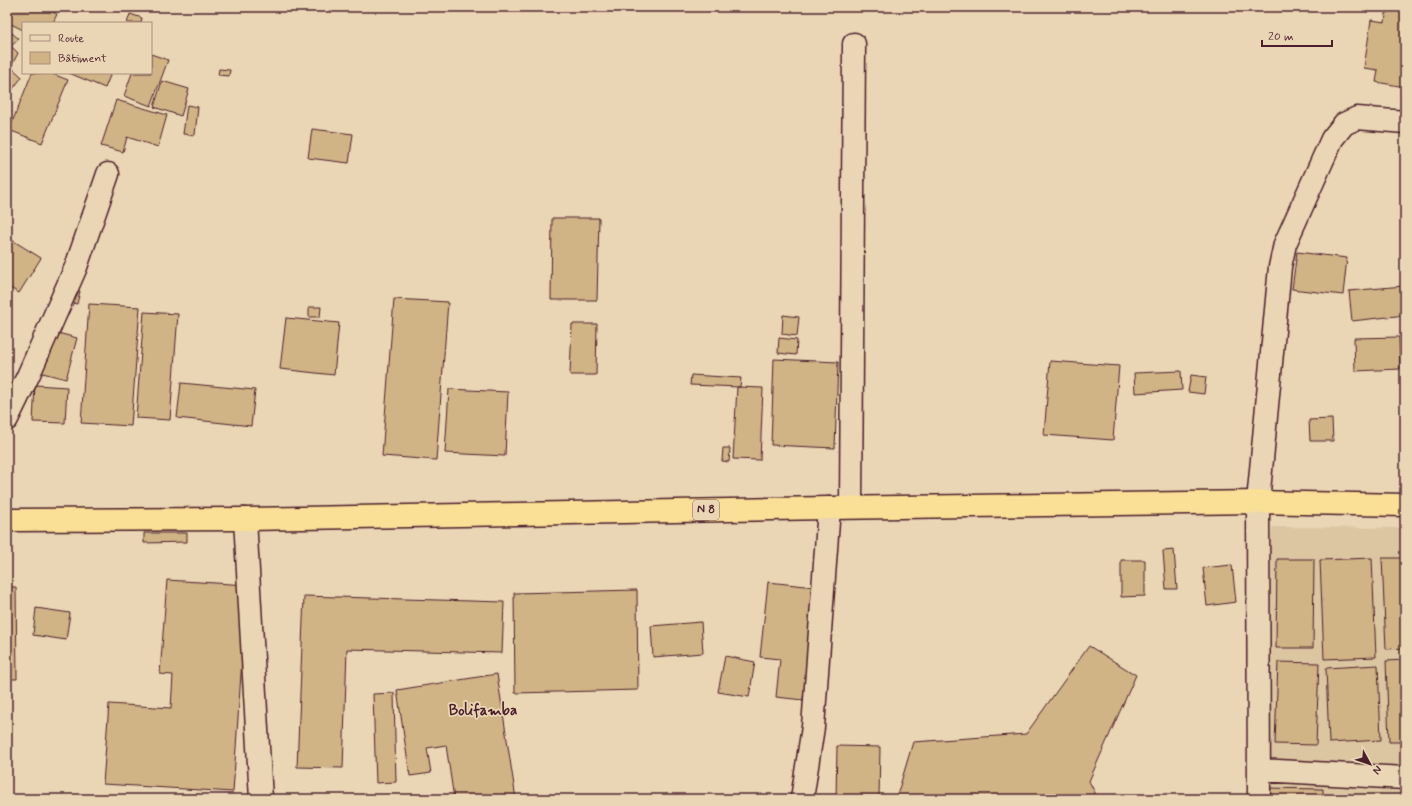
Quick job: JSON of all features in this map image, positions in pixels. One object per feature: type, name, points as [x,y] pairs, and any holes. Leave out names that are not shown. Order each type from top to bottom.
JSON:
[{"type":"highway","name":"N 8","points":[[7,520],[244,519],[851,507],[1258,502],[1405,505]]},
{"type":"street","points":[[851,507],[854,44]]},
{"type":"street","points":[[1259,799],[1258,502],[1280,267],[1285,244],[1332,139],[1344,124],[1357,118],[1405,122]]},
{"type":"street","points":[[7,419],[28,376],[76,266],[108,174]]},
{"type":"street","points":[[802,799],[813,727],[829,508]]},
{"type":"street","points":[[244,519],[261,799]]},
{"type":"street","points":[[1259,770],[1405,778]]},
{"type":"shaded area","points":[[1272,527],[1405,528],[1405,799],[1263,799],[1264,596]]},
{"type":"building","points":[[7,7],[43,7],[57,14],[53,22],[22,22],[22,30],[7,22]]},
{"type":"building","points":[[1387,7],[1405,7],[1405,87],[1376,82],[1378,70],[1364,68],[1371,20],[1385,22]]},
{"type":"building","points":[[130,14],[142,18],[141,22],[127,22]]},
{"type":"building","points":[[7,29],[19,39],[11,46],[18,53],[11,67],[22,77],[12,90],[7,84]]},
{"type":"building","points":[[152,54],[168,60],[151,106],[124,96],[132,74],[152,74]]},
{"type":"building","points":[[219,69],[230,70],[229,76],[218,75]]},
{"type":"building","points":[[32,74],[53,74],[68,80],[42,143],[9,130]]},
{"type":"building","points":[[71,74],[111,74],[105,88]]},
{"type":"building","points":[[162,81],[189,89],[181,116],[154,107]]},
{"type":"building","points":[[116,100],[167,115],[158,147],[127,137],[123,152],[101,146]]},
{"type":"building","points":[[187,105],[198,107],[195,135],[183,134]]},
{"type":"building","points":[[312,129],[353,134],[349,163],[308,158]]},
{"type":"building","points":[[552,218],[599,218],[597,300],[551,300]]},
{"type":"building","points":[[7,237],[41,258],[19,293],[7,286]]},
{"type":"building","points":[[1297,252],[1347,258],[1343,295],[1292,289]]},
{"type":"building","points":[[57,285],[80,291],[77,304],[54,299]]},
{"type":"building","points":[[1403,286],[1405,315],[1352,321],[1349,291]]},
{"type":"building","points":[[394,299],[448,302],[436,460],[382,456]]},
{"type":"building","points":[[89,304],[140,307],[131,426],[81,423]]},
{"type":"building","points":[[309,307],[321,307],[320,317],[309,317]]},
{"type":"building","points":[[144,312],[178,314],[170,420],[136,418]]},
{"type":"building","points":[[783,315],[799,317],[797,336],[782,334]]},
{"type":"building","points":[[286,318],[339,323],[334,375],[280,369]]},
{"type":"building","points":[[572,324],[597,324],[596,375],[570,375]]},
{"type":"building","points":[[42,329],[77,338],[66,379],[31,370]]},
{"type":"building","points":[[1399,337],[1400,369],[1355,371],[1354,338]]},
{"type":"building","points":[[779,338],[797,340],[796,355],[778,353]]},
{"type":"building","points":[[774,359],[838,362],[835,448],[771,445]]},
{"type":"building","points":[[1050,361],[1119,366],[1113,440],[1044,435]]},
{"type":"building","points":[[1181,371],[1182,390],[1135,393],[1134,373]]},
{"type":"building","points":[[691,375],[741,378],[740,387],[690,385]]},
{"type":"building","points":[[1191,375],[1206,377],[1204,394],[1188,392]]},
{"type":"building","points":[[181,383],[255,390],[251,426],[177,418]]},
{"type":"building","points":[[35,385],[67,387],[65,423],[33,422]]},
{"type":"building","points":[[737,387],[763,388],[760,460],[733,459]]},
{"type":"building","points":[[449,389],[508,392],[505,456],[445,453]]},
{"type":"building","points":[[1403,407],[1405,407],[1405,464],[1403,464]]},
{"type":"building","points":[[1332,419],[1333,441],[1310,441],[1309,420]]},
{"type":"building","points":[[723,448],[730,448],[729,462],[722,461]]},
{"type":"building","points":[[144,533],[187,533],[187,542],[144,543]]},
{"type":"building","points":[[1174,550],[1177,589],[1166,589],[1163,551]]},
{"type":"building","points":[[1372,558],[1376,657],[1324,659],[1320,560]]},
{"type":"building","points":[[1382,558],[1405,558],[1405,648],[1386,649]]},
{"type":"building","points":[[1277,559],[1314,559],[1313,648],[1276,648]]},
{"type":"building","points":[[1121,560],[1145,560],[1145,596],[1121,597]]},
{"type":"building","points":[[1232,565],[1236,602],[1207,606],[1203,568]]},
{"type":"building","points":[[167,580],[247,585],[233,792],[103,784],[109,704],[171,708],[173,675],[160,674]]},
{"type":"building","points":[[768,582],[815,587],[803,700],[776,697],[780,659],[760,657]]},
{"type":"building","points":[[7,587],[16,587],[17,679],[7,679]]},
{"type":"building","points":[[637,590],[638,690],[515,693],[514,593]]},
{"type":"building","points":[[304,596],[504,602],[502,653],[347,649],[343,768],[297,767]]},
{"type":"building","points":[[36,608],[70,613],[66,640],[33,635]]},
{"type":"building","points":[[701,622],[703,653],[653,657],[651,626]]},
{"type":"building","points":[[1089,646],[1136,675],[1089,781],[1098,799],[896,799],[913,742],[1026,734]]},
{"type":"building","points":[[725,656],[755,662],[749,697],[718,692]]},
{"type":"building","points":[[1405,660],[1405,742],[1389,742],[1386,661]]},
{"type":"building","points":[[1278,662],[1319,663],[1316,745],[1275,744]]},
{"type":"building","points":[[1378,665],[1381,740],[1329,743],[1326,668]]},
{"type":"building","points":[[497,674],[516,799],[454,799],[446,745],[427,748],[431,773],[410,776],[397,690]]},
{"type":"building","points":[[394,693],[396,782],[376,783],[373,694]]},
{"type":"building","points":[[837,746],[880,747],[879,799],[836,799]]},
{"type":"building","points":[[1265,788],[1323,789],[1323,799],[1265,799]]},
{"type":"district","name":"Bolifamba","points":[[483,711]]}]
